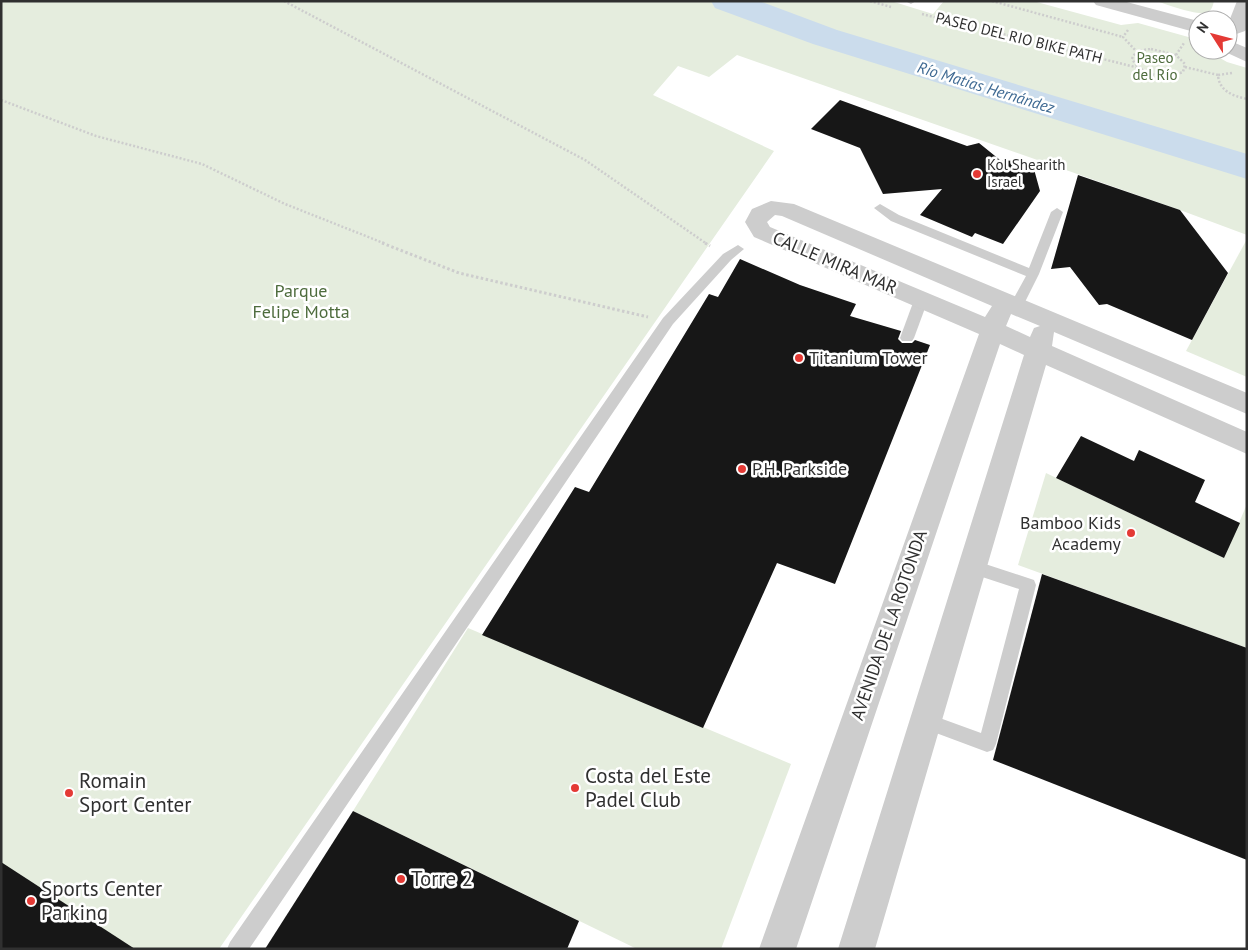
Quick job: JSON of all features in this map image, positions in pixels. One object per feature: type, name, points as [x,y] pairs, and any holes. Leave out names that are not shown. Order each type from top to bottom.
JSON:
[{"type":"street","points":[[1102,1],[1188,24]]},
{"type":"street","points":[[1238,27],[1246,1]]},
{"type":"street","name":"CALLE MIRA MAR","points":[[1247,404],[786,208],[771,208],[760,214],[756,222],[762,232],[1038,350],[1247,444]]},
{"type":"street","name":"AVENIDA DE LA ROTONDA","points":[[777,949],[992,330],[1010,304]]},
{"type":"street","points":[[856,949],[1048,321]]},
{"type":"lane","points":[[880,208],[895,218],[1033,274]]},
{"type":"lane","points":[[1010,304],[1033,274],[1057,212]]},
{"type":"lane","points":[[236,949],[668,321],[732,253]]},
{"type":"lane","points":[[907,338],[921,300]]},
{"type":"lane","points":[[926,721],[987,744],[1028,585],[973,567]]},
{"type":"path","points":[[284,1],[585,160],[732,253]]},
{"type":"path","points":[[870,1],[899,8]]},
{"type":"path","points":[[992,1],[1123,37],[1137,52]]},
{"type":"path","name":"PASEO DEL RIO BIKE PATH","points":[[918,13],[1139,68],[1154,75],[1171,76],[1183,72],[1185,67]]},
{"type":"path","points":[[1123,37],[1128,29]]},
{"type":"path","points":[[1139,68],[1132,59],[1137,52],[1151,49],[1168,52],[1182,59],[1185,67],[1218,75],[1225,72],[1238,73]]},
{"type":"path","points":[[1218,75],[1218,82],[1222,88],[1232,95],[1247,99]]},
{"type":"path","points":[[1,100],[96,136],[202,164],[285,204],[459,273],[668,321]]},
{"type":"green space","name":"Parque Felipe Motta","points":[[1,1],[891,1],[933,14],[944,1],[1033,1],[1121,25],[1138,23],[1188,37],[1188,60],[1224,60],[1247,68],[1247,235],[737,55],[709,77],[678,66],[653,95],[774,151],[219,949],[1,949]]},
{"type":"green space","points":[[1156,1],[1214,1],[1210,10],[1188,11]]},
{"type":"green space","points":[[1247,239],[1247,377],[1186,351]]},
{"type":"green space","points":[[1046,473],[1224,558],[1247,504],[1247,648],[1018,565]]},
{"type":"green space","name":"Costa del Este Padel Club","points":[[468,628],[791,764],[721,949],[637,949],[353,811]]},
{"type":"building","name":"Kol Shearith Israel","points":[[840,100],[967,146],[979,143],[1000,160],[1032,162],[1040,191],[1003,244],[975,233],[972,237],[920,215],[942,189],[883,194],[860,148],[811,129]]},
{"type":"building","points":[[1078,175],[1180,210],[1228,273],[1192,340],[1107,304],[1099,305],[1070,267],[1051,269]]},
{"type":"building","points":[[740,259],[800,285],[856,304],[850,316],[901,331],[898,339],[902,343],[912,343],[915,340],[930,345],[835,584],[777,563],[703,728],[482,635],[575,487],[589,492],[709,294],[718,297]]},
{"type":"building","points":[[1081,436],[1134,461],[1139,450],[1205,480],[1195,502],[1240,523],[1224,558],[1056,478]]},
{"type":"building","points":[[1042,574],[1247,648],[1247,860],[993,760]]},
{"type":"building","name":"Torre 2","points":[[353,811],[579,921],[567,949],[265,949]]},
{"type":"building","name":"Sports Center Parking","points":[[1,862],[135,949],[1,949]]},
{"type":"waterway","name":"Río Matías Hernández","points":[[727,1],[825,37],[1247,167]]},
{"type":"place","name":"Kol Shearith Israel","points":[[977,174]]},
{"type":"place","name":"Titanium Tower","points":[[799,358]]},
{"type":"place","name":"P.H. Parkside","points":[[742,469]]},
{"type":"place","name":"Bamboo Kids Academy","points":[[1131,533]]},
{"type":"place","name":"Costa del Este Padel Club","points":[[575,788]]},
{"type":"place","name":"Romain Sport Center","points":[[69,793]]},
{"type":"place","name":"Torre 2","points":[[401,879]]},
{"type":"place","name":"Sports Center Parking","points":[[31,901]]},
{"type":"park label","name":"Paseo del Río","points":[[1155,66]]}]
